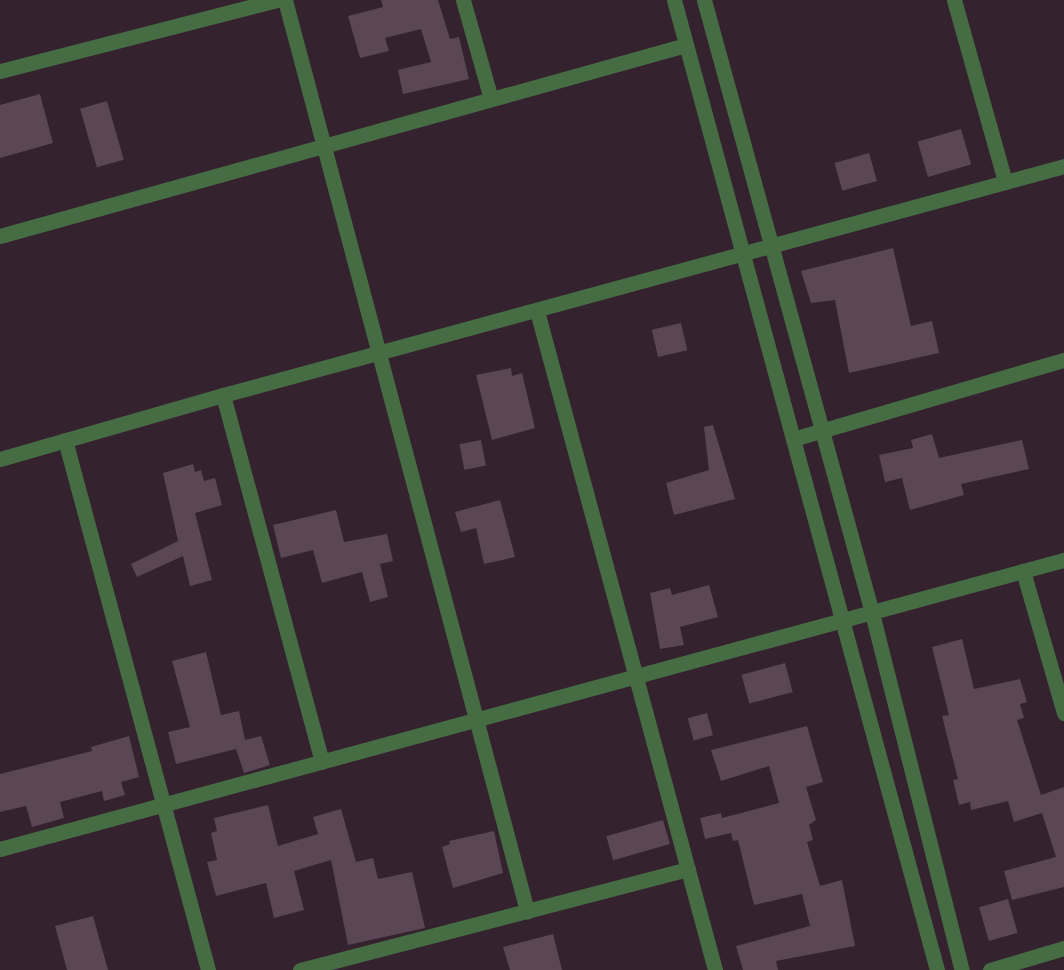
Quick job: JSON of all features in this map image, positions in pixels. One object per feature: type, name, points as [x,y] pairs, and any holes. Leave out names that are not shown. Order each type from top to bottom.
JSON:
[{"type":"street","points":[[0,71],[276,0]]},
{"type":"street","points":[[285,0],[527,911]]},
{"type":"street","points":[[463,0],[491,99]]},
{"type":"street","points":[[674,0],[937,970]]},
{"type":"street","points":[[704,0],[872,613],[962,970]]},
{"type":"street","points":[[954,0],[1005,182]]},
{"type":"street","points":[[0,236],[686,45]]},
{"type":"street","points":[[0,459],[223,394],[379,354],[1064,166]]},
{"type":"street","points":[[537,311],[715,970]]},
{"type":"street","points":[[793,439],[1064,360]]},
{"type":"street","points":[[223,394],[322,762]]},
{"type":"street","points":[[65,440],[208,970]]},
{"type":"street","points":[[0,849],[1064,560]]},
{"type":"street","points":[[1023,571],[1064,713]]},
{"type":"street","points":[[300,970],[688,869]]},
{"type":"street","points":[[990,970],[1064,948]]},
{"type":"building","points":[[381,0],[438,0],[450,39],[459,37],[469,79],[403,94],[398,70],[431,62],[421,29],[385,38],[389,51],[360,58],[348,16],[383,7]]},
{"type":"building","points":[[40,94],[53,143],[0,158],[0,105]]},
{"type":"building","points":[[107,101],[124,160],[97,167],[80,109]]},
{"type":"building","points":[[961,129],[971,165],[928,177],[918,141]]},
{"type":"building","points":[[869,153],[877,181],[842,191],[834,163]]},
{"type":"building","points":[[893,248],[911,326],[932,321],[939,353],[849,373],[835,300],[811,303],[801,271]]},
{"type":"building","points":[[681,323],[687,350],[658,357],[652,330]]},
{"type":"building","points":[[511,368],[512,376],[522,373],[535,428],[492,440],[476,375]]},
{"type":"building","points":[[713,425],[735,499],[674,515],[666,483],[709,470],[704,427]]},
{"type":"building","points":[[932,434],[939,458],[1022,440],[1029,469],[961,484],[964,495],[910,510],[902,478],[885,482],[879,455],[913,448],[911,440]]},
{"type":"building","points":[[481,440],[486,466],[464,470],[459,444]]},
{"type":"building","points":[[193,464],[195,472],[201,470],[204,481],[215,478],[222,505],[195,513],[212,580],[190,586],[183,556],[137,577],[131,564],[178,541],[163,473]]},
{"type":"building","points":[[500,500],[515,557],[484,564],[476,528],[461,532],[455,512]]},
{"type":"building","points":[[336,510],[344,542],[387,534],[393,561],[380,564],[388,597],[370,602],[362,572],[322,583],[313,550],[281,558],[273,525]]},
{"type":"building","points":[[709,585],[718,617],[680,627],[684,645],[660,649],[650,593],[670,588],[672,595]]},
{"type":"building","points":[[962,639],[974,689],[1020,679],[1027,702],[1020,704],[1024,718],[1017,720],[1041,795],[1064,787],[1064,887],[1012,900],[1004,871],[1056,857],[1042,813],[1014,822],[1008,801],[971,810],[970,802],[959,805],[953,780],[958,779],[942,716],[949,715],[932,647]]},
{"type":"building","points":[[206,652],[221,715],[239,711],[245,740],[261,736],[270,765],[244,773],[236,749],[176,764],[168,732],[190,727],[172,661]]},
{"type":"building","points":[[785,663],[793,692],[749,704],[742,675]]},
{"type":"building","points":[[707,713],[713,735],[694,740],[688,718]]},
{"type":"building","points":[[807,726],[823,782],[806,787],[816,820],[809,825],[813,840],[807,842],[820,886],[842,880],[855,946],[776,961],[778,970],[743,970],[736,946],[810,926],[802,894],[754,905],[738,840],[733,841],[731,833],[705,839],[700,818],[721,813],[722,818],[779,803],[769,766],[721,781],[711,750]]},
{"type":"building","points":[[129,736],[139,777],[121,782],[125,795],[104,801],[102,791],[60,802],[64,818],[32,827],[26,806],[0,812],[0,774],[92,751],[91,747]]},
{"type":"building","points":[[268,805],[278,846],[318,834],[313,817],[341,809],[356,862],[373,858],[378,879],[412,872],[425,928],[348,945],[331,860],[294,871],[304,910],[274,918],[266,883],[216,896],[207,862],[217,860],[211,833],[217,831],[214,818]]},
{"type":"building","points":[[663,820],[670,844],[613,860],[606,836]]},
{"type":"building","points":[[494,831],[503,873],[453,888],[442,847],[450,844],[449,841]]},
{"type":"building","points":[[1008,899],[1018,933],[989,941],[979,907]]},
{"type":"building","points":[[93,916],[108,970],[67,970],[55,926]]},
{"type":"building","points":[[553,934],[562,970],[510,970],[503,947]]}]
